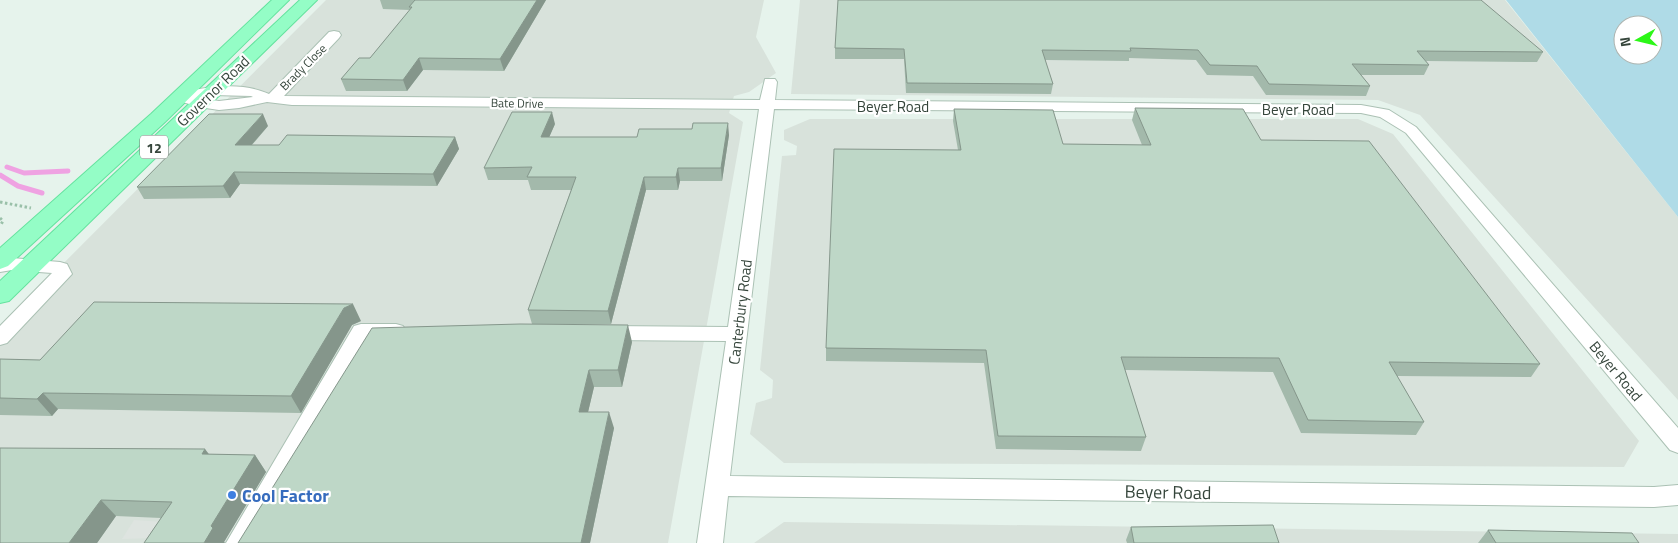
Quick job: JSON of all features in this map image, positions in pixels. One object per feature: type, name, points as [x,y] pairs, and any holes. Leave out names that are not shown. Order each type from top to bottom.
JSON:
[{"type":"main road","name":"Governor Road","points":[[0,261],[181,96],[281,0]]},
{"type":"main road","name":"Governor Road","points":[[0,295],[309,0]]},
{"type":"street","name":"Brady Close","points":[[270,99],[293,79],[334,35]]},
{"type":"street","name":"Canterbury Road","points":[[710,543],[770,82]]},
{"type":"street","name":"Bate Drive","points":[[181,96],[206,98],[242,105],[270,99],[292,101],[768,106]]},
{"type":"street","name":"Beyer Road","points":[[768,106],[1352,109],[1384,113],[1411,130],[1678,444]]},
{"type":"street","points":[[0,266],[31,265],[60,268],[63,274],[0,338]]},
{"type":"street","points":[[239,543],[361,330],[420,331]]},
{"type":"street","points":[[589,332],[737,334]]},
{"type":"street","name":"Beyer Road","points":[[718,486],[1644,497],[1678,495]]},
{"type":"path","points":[[0,202],[56,210]]},
{"type":"path","points":[[0,218],[3,221],[0,226]]},
{"type":"shaded area","points":[[326,0],[764,0],[756,37],[776,73],[749,92],[734,96],[729,113],[743,122],[668,543],[0,543],[0,327]]},
{"type":"shaded area","points":[[800,0],[1505,0],[1678,217],[1678,400],[1420,115],[1378,100],[791,94]]},
{"type":"shaded area","points":[[1506,0],[1678,0],[1678,217]]},
{"type":"shaded area","points":[[810,119],[1358,119],[1393,134],[1639,441],[1624,467],[784,463],[750,434],[756,403],[772,398],[773,380],[760,370],[782,156],[796,155],[797,146],[784,140],[784,130]]},
{"type":"shaded area","points":[[134,520],[164,522],[152,538],[122,539]]},
{"type":"shaded area","points":[[784,522],[1678,534],[1678,543],[754,543]]},
{"type":"building","points":[[415,0],[537,0],[500,59],[419,58],[403,80],[341,79],[359,58],[370,58],[412,7],[409,7]]},
{"type":"building","points":[[838,0],[1481,0],[1543,52],[1417,51],[1429,65],[1352,64],[1370,86],[1269,84],[1257,66],[1210,65],[1198,50],[1130,48],[1131,51],[1042,50],[1053,84],[907,83],[904,49],[835,48]]},
{"type":"building","points":[[1135,108],[1243,109],[1261,140],[1369,141],[1540,364],[1389,362],[1424,422],[1308,420],[1279,358],[1121,357],[1146,437],[998,436],[986,350],[826,348],[834,149],[961,150],[954,109],[1053,110],[1063,144],[1151,145]]},
{"type":"building","points":[[512,112],[552,112],[541,137],[637,137],[639,129],[692,129],[693,123],[728,123],[721,168],[678,168],[676,177],[644,177],[608,311],[528,310],[576,177],[527,177],[532,167],[484,168]]},
{"type":"building","points":[[209,114],[263,114],[235,145],[279,145],[287,135],[455,137],[433,174],[234,172],[223,186],[137,187]]},
{"type":"building","points":[[94,302],[353,304],[344,308],[291,396],[43,393],[37,399],[0,398],[0,359],[40,360]]},
{"type":"building","points":[[520,324],[628,325],[618,370],[589,370],[579,412],[609,412],[581,543],[238,543],[372,328]]},
{"type":"building","points":[[0,448],[205,449],[202,454],[255,455],[211,526],[213,528],[204,543],[144,543],[172,502],[101,500],[69,543],[0,543]]},
{"type":"building","points":[[1273,525],[1279,543],[1134,543],[1131,527]]},
{"type":"building","points":[[1488,530],[1632,533],[1639,543],[1496,543]]},
{"type":"waterway","points":[[7,167],[24,173],[68,171]]},
{"type":"waterway","points":[[0,175],[18,186],[42,193]]},
{"type":"place","name":"Cool Factor","points":[[232,495]]}]
